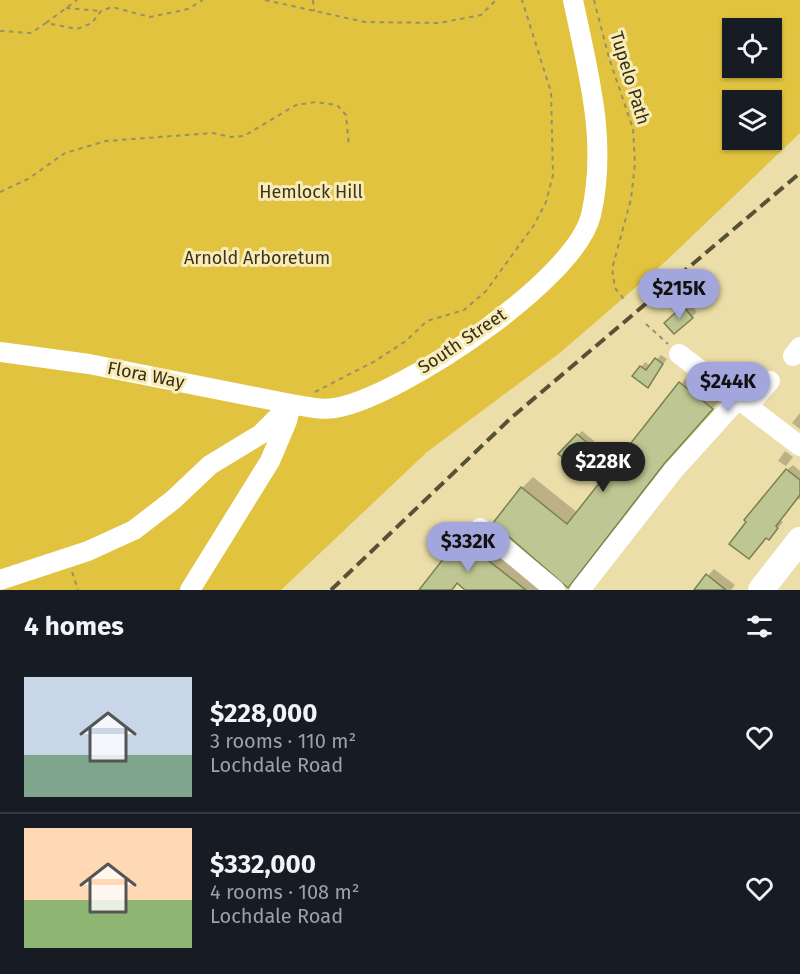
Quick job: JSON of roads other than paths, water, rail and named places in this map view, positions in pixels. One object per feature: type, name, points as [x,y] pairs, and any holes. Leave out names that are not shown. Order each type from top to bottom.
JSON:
[{"type":"main road","points":[[761,590],[800,540]]},
{"type":"street","name":"South Street","points":[[298,405],[327,410],[341,407],[375,395],[404,379],[449,352],[521,302],[559,267],[578,244],[591,215],[598,131],[594,92],[573,0]]},
{"type":"street","name":"Flora Way","points":[[0,352],[114,368],[298,405]]},
{"type":"street","points":[[679,354],[800,446]]},
{"type":"street","points":[[580,590],[674,471],[744,402],[770,381]]},
{"type":"street","points":[[0,580],[88,551],[125,535],[173,500],[210,465],[261,435],[298,405]]},
{"type":"street","points":[[190,590],[270,461],[287,421],[298,405]]},
{"type":"street","points":[[480,528],[555,590]]},
{"type":"railway","points":[[331,590],[511,418],[800,173]]},
{"type":"park label","name":"Hemlock Hill","points":[[311,192]]},
{"type":"park label","name":"Arnold Arboretum","points":[[257,258]]}]
